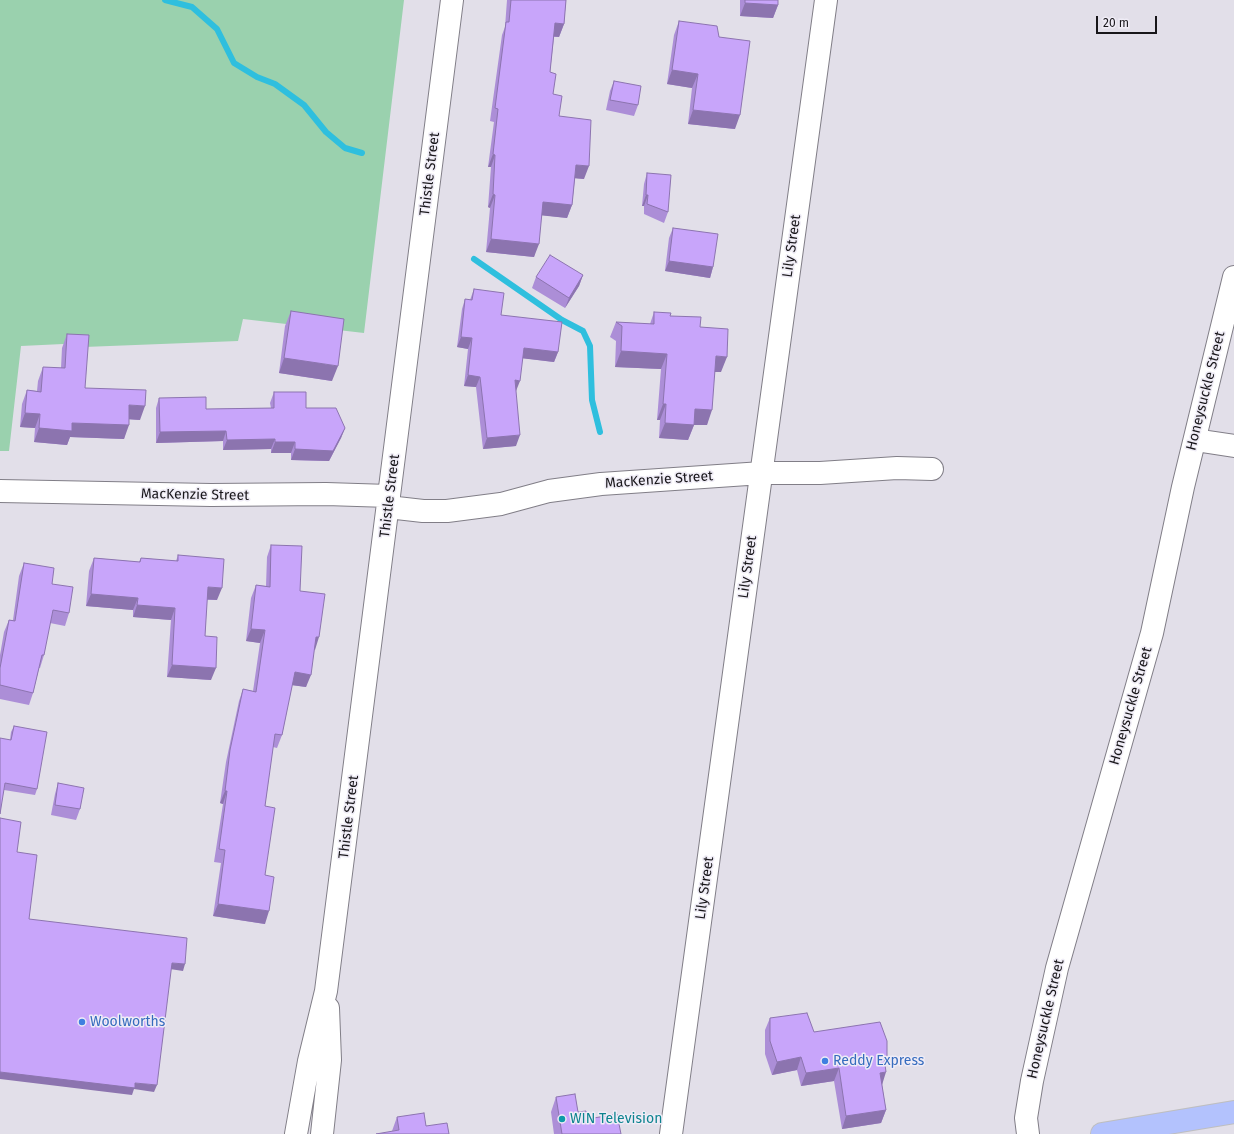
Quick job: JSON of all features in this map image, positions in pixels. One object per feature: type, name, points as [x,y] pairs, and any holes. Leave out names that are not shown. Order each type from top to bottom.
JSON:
[{"type":"highway","points":[[1102,1134],[1234,1112]]},
{"type":"street","name":"Thistle Street","points":[[296,1134],[309,1061],[326,991],[452,0]]},
{"type":"street","name":"Lily Street","points":[[671,1134],[826,0]]},
{"type":"street","name":"Honeysuckle Street","points":[[1028,1134],[1026,1118],[1032,1081],[1057,968],[1152,633],[1195,440],[1234,277]]},
{"type":"street","points":[[1195,440],[1234,446]]},
{"type":"street","name":"MacKenzie Street","points":[[0,491],[225,495],[326,494],[389,501],[423,511],[457,510],[501,504],[572,487],[762,473],[897,468],[932,469]]},
{"type":"street","name":"Thistle Street","points":[[322,1134],[330,1042],[326,991]]},
{"type":"green space","points":[[0,0],[404,0],[364,333],[243,319],[238,341],[84,347],[84,343],[21,346],[9,451],[0,451]]},
{"type":"building","points":[[511,0],[566,0],[564,24],[555,23],[550,72],[556,74],[553,94],[562,96],[559,116],[591,120],[589,166],[576,165],[572,205],[543,202],[539,244],[491,239],[495,195],[493,194],[495,155],[493,154],[498,109],[495,108],[506,22],[509,22]]},
{"type":"building","points":[[745,0],[778,0],[778,5],[745,3]]},
{"type":"building","points":[[679,21],[717,26],[719,37],[750,41],[740,115],[693,110],[698,74],[672,70]]},
{"type":"building","points":[[614,81],[641,86],[638,105],[610,100]]},
{"type":"building","points":[[647,173],[671,175],[668,212],[647,204]]},
{"type":"building","points":[[673,228],[718,234],[713,267],[669,261]]},
{"type":"building","points":[[550,255],[583,275],[569,298],[536,277]]},
{"type":"building","points":[[474,289],[504,293],[501,315],[562,322],[558,352],[524,348],[520,381],[515,380],[520,435],[487,438],[480,377],[468,375],[472,338],[461,337],[465,299],[472,300]]},
{"type":"building","points":[[291,311],[344,319],[338,366],[284,358]]},
{"type":"building","points":[[654,312],[671,313],[670,316],[701,317],[700,327],[728,329],[727,357],[716,356],[712,410],[695,409],[694,425],[665,423],[666,404],[663,404],[667,354],[621,351],[622,326],[616,322],[654,324]]},
{"type":"building","points":[[67,334],[89,335],[85,388],[146,390],[145,406],[129,405],[129,425],[72,423],[72,431],[39,428],[40,414],[25,413],[27,390],[41,392],[43,367],[65,368]]},
{"type":"building","points":[[274,392],[306,392],[306,408],[336,408],[345,428],[333,451],[295,449],[295,442],[275,442],[275,439],[227,440],[226,431],[160,432],[159,398],[206,397],[206,409],[274,408]]},
{"type":"building","points":[[271,545],[302,546],[300,591],[325,594],[319,637],[316,637],[311,675],[295,672],[282,735],[275,734],[265,806],[275,808],[265,875],[274,877],[269,911],[218,904],[225,850],[219,849],[227,791],[225,791],[230,750],[243,689],[256,692],[265,630],[251,629],[256,585],[270,587]]},
{"type":"building","points":[[178,555],[224,559],[222,588],[208,587],[205,636],[217,637],[216,668],[172,665],[175,608],[137,605],[138,598],[91,594],[94,558],[140,562],[141,558],[178,561]]},
{"type":"building","points":[[24,563],[54,568],[52,584],[73,587],[69,613],[53,610],[44,655],[42,655],[33,693],[0,685],[0,668],[9,620],[15,621]]},
{"type":"building","points":[[14,726],[47,732],[37,789],[5,783],[0,814],[0,738],[11,740]]},
{"type":"building","points":[[58,783],[84,788],[80,809],[55,805]]},
{"type":"building","name":"Woolworths","points":[[0,818],[21,822],[17,852],[37,855],[29,919],[187,938],[185,964],[172,963],[157,1085],[135,1083],[135,1088],[0,1072]]},
{"type":"building","points":[[807,1013],[814,1032],[880,1022],[887,1041],[887,1056],[884,1057],[886,1072],[880,1073],[886,1110],[846,1116],[839,1068],[806,1073],[801,1057],[777,1062],[770,1041],[770,1018]]},
{"type":"building","points":[[575,1094],[578,1112],[586,1111],[588,1119],[617,1114],[621,1134],[562,1134],[556,1097]]},
{"type":"building","points":[[424,1113],[426,1126],[447,1123],[449,1134],[376,1134],[399,1130],[397,1117]]},
{"type":"waterway","points":[[165,0],[192,7],[217,29],[234,63],[257,77],[275,84],[304,105],[326,132],[345,148],[362,153]]},
{"type":"waterway","points":[[474,259],[562,320],[583,331],[590,346],[592,400],[600,432]]},
{"type":"place","name":"Woolworths","points":[[82,1022]]},
{"type":"place","name":"Reddy Express","points":[[825,1061]]},
{"type":"place","name":"WIN Television","points":[[562,1119]]}]
